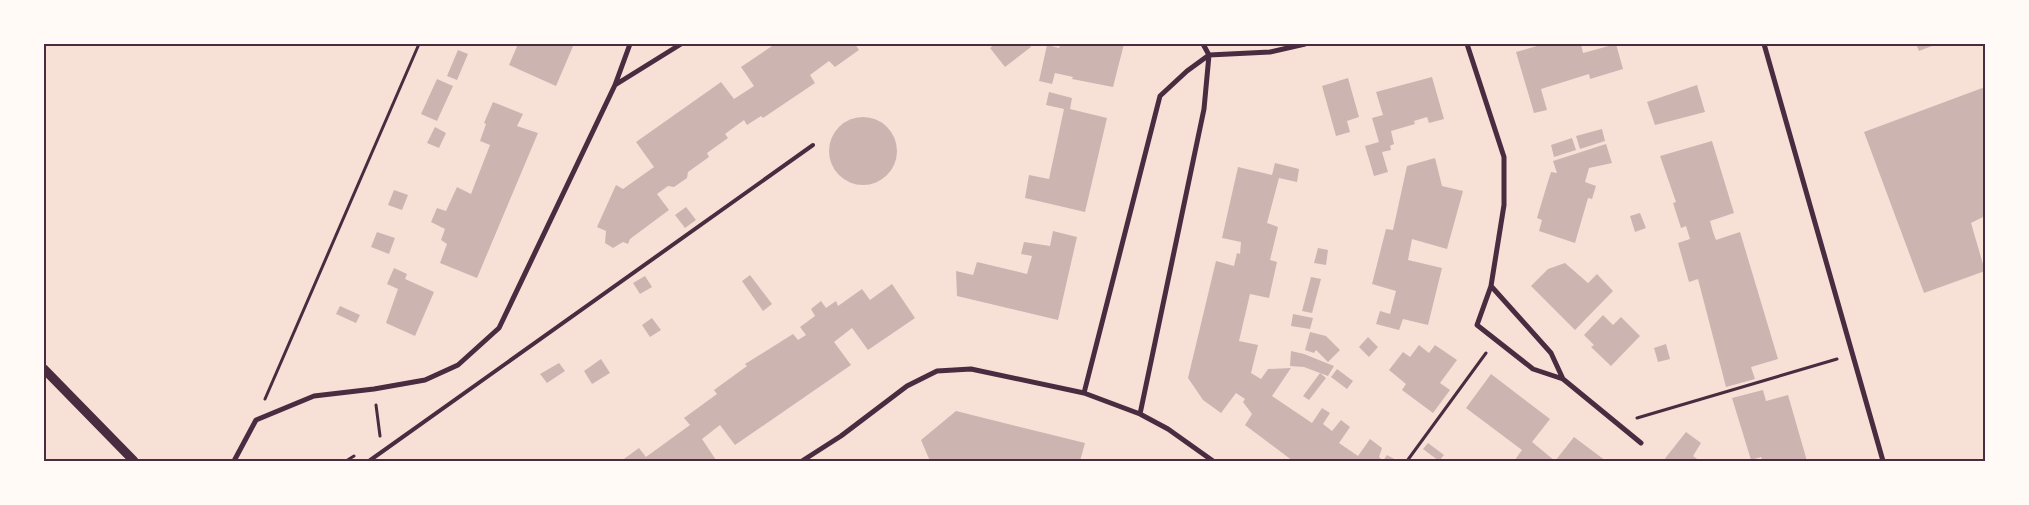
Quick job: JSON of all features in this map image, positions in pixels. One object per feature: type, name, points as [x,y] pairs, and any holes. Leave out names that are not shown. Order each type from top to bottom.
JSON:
[{"type":"street","points":[[234,461],[256,420],[314,396],[374,389],[425,380],[458,365],[499,328],[615,85],[630,44]]},
{"type":"street","points":[[615,85],[680,44]]},
{"type":"street","points":[[1140,414],[1204,110],[1209,55],[1203,44]]},
{"type":"street","points":[[1084,393],[1160,96],[1187,70],[1209,55],[1270,52],[1305,44]]},
{"type":"street","points":[[1467,44],[1504,157],[1504,205],[1491,286],[1477,325],[1532,369],[1563,379],[1640,443]]},
{"type":"street","points":[[1764,44],[1883,461]]},
{"type":"street","points":[[1491,286],[1551,353],[1563,379]]},
{"type":"street","points":[[44,369],[134,461]]},
{"type":"street","points":[[802,461],[841,436],[908,386],[937,371],[971,369],[1084,393],[1140,414],[1168,429],[1213,461]]},
{"type":"lane","points":[[369,461],[813,145]]},
{"type":"path","points":[[256,420],[419,44]]},
{"type":"path","points":[[1407,461],[1496,340]]},
{"type":"path","points":[[1618,423],[1692,404],[1852,355]]},
{"type":"path","points":[[373,442],[380,437],[374,389]]},
{"type":"path","points":[[346,461],[360,452]]},
{"type":"building","points":[[518,44],[574,44],[556,86],[509,65]]},
{"type":"building","points":[[775,44],[855,44],[859,50],[835,67],[829,61],[810,75],[815,83],[763,118],[761,116],[747,125],[744,120],[725,134],[728,138],[707,153],[709,157],[688,172],[687,178],[674,187],[668,186],[657,194],[669,210],[630,239],[628,244],[623,242],[613,248],[605,243],[606,231],[597,227],[616,185],[623,189],[654,167],[636,142],[721,82],[734,99],[754,86],[741,67]]},
{"type":"building","points":[[995,44],[1029,44],[1031,47],[1005,67],[990,48]]},
{"type":"building","points":[[1061,44],[1124,44],[1113,87],[1072,79],[1073,77],[1055,73],[1052,84],[1039,81],[1047,45],[1059,48]]},
{"type":"building","points":[[1544,44],[1581,44],[1583,53],[1616,44],[1623,69],[1590,79],[1589,74],[1541,89],[1547,110],[1534,113],[1516,52]]},
{"type":"building","points":[[1916,44],[1937,44],[1919,51]]},
{"type":"building","points":[[458,50],[468,54],[457,80],[447,76]]},
{"type":"building","points":[[1432,77],[1444,119],[1429,123],[1427,117],[1414,121],[1415,124],[1391,131],[1394,144],[1390,146],[1391,150],[1382,152],[1388,172],[1374,176],[1365,146],[1379,142],[1372,118],[1383,115],[1376,92]]},
{"type":"building","points":[[1348,78],[1359,117],[1347,121],[1350,132],[1336,136],[1322,86]]},
{"type":"building","points":[[437,79],[453,86],[437,121],[421,114]]},
{"type":"building","points":[[1697,85],[1705,112],[1655,125],[1647,102]]},
{"type":"building","points":[[1985,87],[1985,216],[1971,223],[1985,271],[1924,293],[1864,132]]},
{"type":"building","points":[[1049,92],[1072,98],[1070,109],[1107,118],[1085,212],[1025,198],[1029,175],[1049,179],[1064,109],[1046,105]]},
{"type":"building","points":[[493,102],[523,114],[517,126],[538,133],[477,278],[440,263],[447,244],[441,240],[445,229],[431,222],[437,208],[446,211],[457,187],[471,194],[490,145],[480,141],[486,124],[484,123]]},
{"type":"building","points":[[856,117],[870,117],[882,122],[892,132],[897,144],[897,158],[892,170],[882,180],[870,185],[856,185],[844,180],[834,170],[829,158],[829,144],[834,132],[844,122]]},
{"type":"building","points":[[435,127],[446,133],[439,148],[427,143]]},
{"type":"building","points":[[1602,129],[1605,141],[1580,149],[1576,136]]},
{"type":"building","points":[[1572,138],[1576,150],[1554,157],[1551,145]]},
{"type":"building","points":[[1712,141],[1734,213],[1710,221],[1713,232],[1716,240],[1740,232],[1778,359],[1751,367],[1755,379],[1726,387],[1698,279],[1689,282],[1678,243],[1690,239],[1686,226],[1681,228],[1673,203],[1676,202],[1660,156]]},
{"type":"building","points":[[1606,144],[1612,163],[1589,168],[1585,182],[1596,186],[1592,199],[1588,198],[1575,243],[1539,231],[1542,220],[1537,218],[1546,188],[1551,172],[1557,173],[1553,161]]},
{"type":"building","points":[[1435,158],[1442,186],[1463,191],[1447,249],[1412,239],[1408,260],[1442,268],[1428,325],[1403,319],[1399,330],[1376,324],[1380,311],[1390,314],[1396,291],[1372,284],[1386,229],[1393,230],[1407,166]]},
{"type":"building","points":[[1275,163],[1299,169],[1297,182],[1279,178],[1267,223],[1278,227],[1270,260],[1277,262],[1269,298],[1250,294],[1239,341],[1258,345],[1251,373],[1261,379],[1268,369],[1291,368],[1272,396],[1312,423],[1322,408],[1330,413],[1323,424],[1332,431],[1341,420],[1350,427],[1339,443],[1358,456],[1370,439],[1382,448],[1379,457],[1383,461],[1293,461],[1245,425],[1252,414],[1243,402],[1245,399],[1236,393],[1221,413],[1203,400],[1188,378],[1216,261],[1234,266],[1237,253],[1240,254],[1241,242],[1222,238],[1238,167],[1272,175]]},
{"type":"building","points":[[394,190],[408,195],[402,210],[388,205]]},
{"type":"building","points":[[686,207],[696,220],[685,228],[675,215]]},
{"type":"building","points":[[1640,213],[1646,228],[1635,232],[1630,216]]},
{"type":"building","points":[[1053,231],[1077,237],[1058,320],[957,296],[956,271],[973,275],[977,262],[1027,274],[1032,256],[1021,254],[1024,242],[1050,246]]},
{"type":"building","points":[[377,232],[395,238],[389,254],[371,247]]},
{"type":"building","points":[[1318,248],[1328,250],[1326,265],[1314,263]]},
{"type":"building","points":[[1565,263],[1588,283],[1597,274],[1613,291],[1575,330],[1531,286],[1548,269]]},
{"type":"building","points":[[394,268],[407,274],[405,279],[434,292],[415,336],[386,323],[398,289],[387,284]]},
{"type":"building","points":[[750,275],[772,304],[763,311],[742,281]]},
{"type":"building","points":[[645,276],[652,287],[640,294],[633,283]]},
{"type":"building","points":[[1311,277],[1321,279],[1312,313],[1302,311]]},
{"type":"building","points":[[892,284],[915,318],[868,350],[852,328],[834,342],[851,365],[735,445],[720,425],[702,439],[716,460],[621,461],[639,448],[646,457],[690,425],[684,418],[717,394],[714,390],[747,366],[745,364],[793,334],[798,340],[806,335],[800,327],[815,316],[811,309],[821,301],[826,308],[836,301],[838,306],[862,289],[870,300]]},
{"type":"building","points":[[340,306],[360,315],[356,323],[336,314]]},
{"type":"building","points":[[1293,314],[1313,318],[1310,329],[1291,326]]},
{"type":"building","points":[[1603,315],[1613,325],[1621,317],[1640,336],[1611,366],[1591,347],[1594,345],[1584,335]]},
{"type":"building","points":[[652,318],[661,330],[650,337],[642,325]]},
{"type":"building","points":[[1310,332],[1326,336],[1340,350],[1328,362],[1316,350],[1314,353],[1305,350]]},
{"type":"building","points":[[1368,337],[1378,347],[1369,357],[1359,347]]},
{"type":"building","points":[[1666,344],[1670,359],[1658,362],[1654,348]]},
{"type":"building","points":[[1419,345],[1429,353],[1435,345],[1457,360],[1440,383],[1450,390],[1433,413],[1402,390],[1406,384],[1389,370],[1403,352],[1410,357]]},
{"type":"building","points":[[1291,351],[1334,366],[1328,376],[1304,367],[1290,366]]},
{"type":"building","points":[[601,359],[610,373],[592,384],[584,371]]},
{"type":"building","points":[[559,363],[565,371],[547,383],[540,374]]},
{"type":"building","points":[[1337,369],[1353,381],[1347,389],[1331,377]]},
{"type":"building","points":[[1320,373],[1326,378],[1309,400],[1303,396]]},
{"type":"building","points":[[1491,374],[1550,419],[1532,442],[1555,461],[1514,461],[1522,450],[1466,408]]},
{"type":"building","points":[[1763,390],[1766,401],[1788,395],[1807,461],[1763,461],[1761,457],[1751,460],[1732,398]]},
{"type":"building","points":[[956,411],[1085,443],[1080,461],[930,461],[921,440]]},
{"type":"building","points":[[1686,432],[1701,443],[1693,456],[1700,461],[1663,461]]},
{"type":"building","points":[[1574,437],[1606,461],[1555,461]]},
{"type":"building","points":[[1428,443],[1444,455],[1439,461],[1423,449]]},
{"type":"building","points":[[1387,455],[1398,461],[1383,461]]}]
